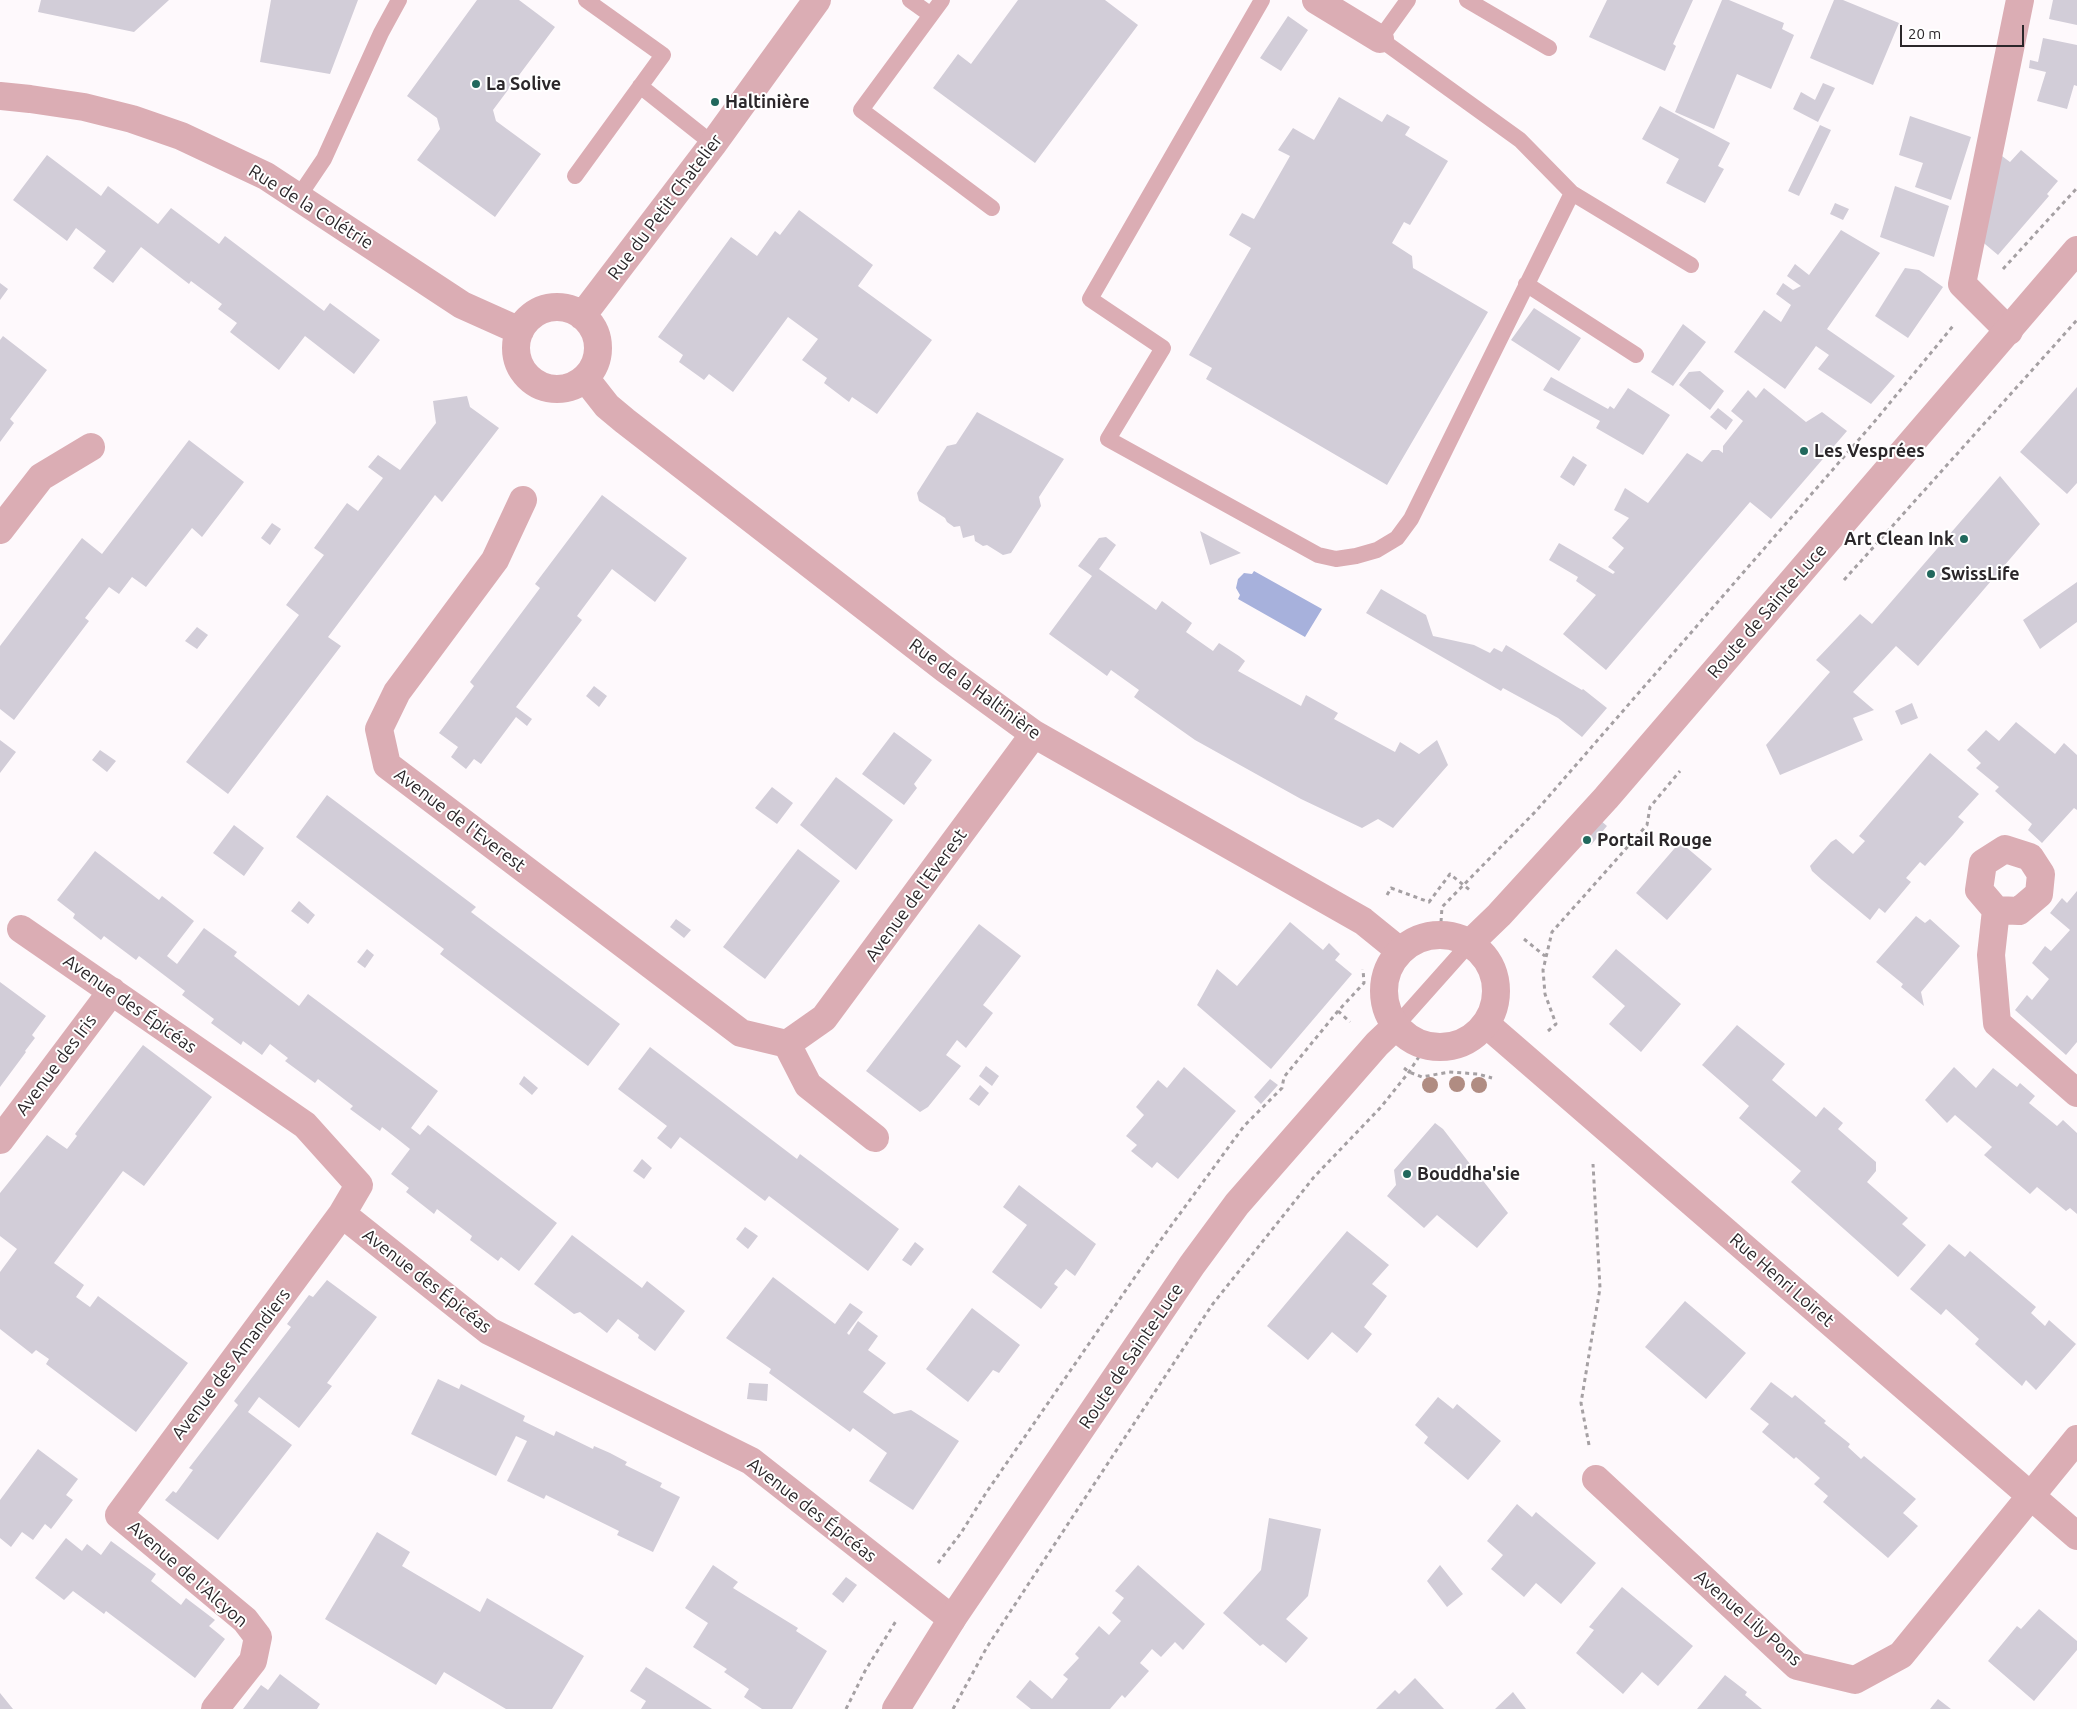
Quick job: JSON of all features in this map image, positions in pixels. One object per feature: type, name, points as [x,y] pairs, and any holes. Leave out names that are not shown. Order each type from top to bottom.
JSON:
[{"type":"street","name":"Rue du Petit Chatelier","points":[[582,316],[713,144],[816,0]]},
{"type":"street","points":[[1316,0],[1380,39]]},
{"type":"street","points":[[2009,331],[1962,284],[2020,0]]},
{"type":"street","name":"Rue de la Colétrie","points":[[0,96],[84,107],[132,119],[181,136],[266,176],[462,305],[520,331]]},
{"type":"street","name":"Route de Sainte-Luce","points":[[1470,943],[1606,798],[2077,250]]},
{"type":"street","points":[[560,307],[572,310],[582,316],[591,324],[598,346],[597,358],[585,378],[573,386],[560,389],[546,387],[533,381],[524,371],[518,359],[517,345],[520,331],[531,317],[547,308],[560,307]]},
{"type":"street","name":"Rue de la Haltinière","points":[[585,378],[607,406],[624,421],[944,668],[1034,734],[1363,921],[1400,951]]},
{"type":"street","points":[[0,530],[41,477],[91,448]]},
{"type":"street","name":"Avenue de l'Everest","points":[[522,500],[495,560],[397,692],[379,730],[387,765],[741,1033],[787,1044],[824,1018],[1034,734]]},
{"type":"street","points":[[1996,910],[1991,955],[1996,1023],[2077,1093]]},
{"type":"street","name":"Avenue des Épicéas","points":[[21,929],[305,1125],[359,1185],[342,1214],[489,1331],[752,1461],[952,1619]]},
{"type":"street","points":[[1440,934],[1456,937],[1470,943],[1484,955],[1493,971],[1497,989],[1495,1007],[1486,1024],[1474,1036],[1458,1044],[1440,1048],[1423,1045],[1408,1037],[1396,1026],[1387,1012],[1383,996],[1384,979],[1390,964],[1400,951],[1412,941],[1425,936],[1440,934]]},
{"type":"street","name":"Avenue des Iris","points":[[0,1140],[112,991]]},
{"type":"street","name":"Rue Henri Loiret","points":[[1486,1024],[2077,1536]]},
{"type":"street","name":"Route de Sainte-Luce","points":[[896,1709],[952,1619],[1192,1265],[1237,1204],[1370,1051],[1396,1026]]},
{"type":"street","points":[[787,1044],[808,1085],[875,1138]]},
{"type":"street","name":"Avenue des Amandiers","points":[[119,1514],[342,1214]]},
{"type":"street","name":"Avenue Lily Pons","points":[[1596,1479],[1797,1666],[1855,1680],[1901,1655],[2077,1439]]},
{"type":"street","name":"Avenue de l'Alcyon","points":[[119,1514],[245,1620],[258,1637],[253,1660],[215,1709]]},
{"type":"lane","points":[[299,196],[324,159],[381,33],[399,0]]},
{"type":"lane","points":[[576,176],[663,55],[586,0]]},
{"type":"lane","points":[[910,0],[931,15]]},
{"type":"lane","points":[[942,0],[861,110],[992,208]]},
{"type":"lane","points":[[1262,0],[1090,299],[1163,348],[1108,439],[1318,556],[1336,558],[1356,556],[1377,550],[1397,538],[1411,519],[1572,193]]},
{"type":"lane","points":[[1408,0],[1380,39],[1520,140],[1572,193],[1691,265]]},
{"type":"lane","points":[[1467,0],[1549,48]]},
{"type":"lane","points":[[640,86],[713,144]]},
{"type":"lane","points":[[1526,284],[1636,355]]},
{"type":"lane","name":"Route de Sainte-Luce","points":[[1396,1026],[1470,943]]},
{"type":"path","points":[[1440,934],[1442,908],[1536,811],[1875,421],[2022,246],[2077,188]]},
{"type":"path","points":[[1843,581],[2077,320]]},
{"type":"path","points":[[1536,950],[1545,956],[1552,932],[1647,825],[1650,807],[1682,769]]},
{"type":"path","points":[[846,1709],[865,1670],[903,1609],[961,1533],[986,1493],[1157,1245],[1244,1126],[1282,1088],[1284,1076],[1338,1011]]},
{"type":"path","points":[[953,1709],[987,1647],[1212,1305],[1314,1177],[1381,1107],[1421,1056],[1423,1045]]},
{"type":"path","points":[[1586,1111],[1595,1188],[1600,1288],[1581,1403],[1596,1479]]},
{"type":"water","points":[[1254,571],[1322,609],[1305,637],[1238,599],[1240,595],[1236,588],[1238,579],[1244,573],[1252,574]]},
{"type":"building","points":[[41,0],[169,0],[134,32],[38,12]]},
{"type":"building","points":[[271,0],[358,0],[330,74],[260,62]]},
{"type":"building","points":[[477,0],[519,0],[555,27],[493,110],[496,121],[541,154],[495,217],[417,160],[440,129],[437,118],[407,96]]},
{"type":"building","points":[[1018,0],[1105,0],[1138,25],[1035,163],[933,88],[958,54],[971,64]]},
{"type":"building","points":[[1607,0],[1693,0],[1673,44],[1676,46],[1665,71],[1589,37]]},
{"type":"building","points":[[1722,0],[1729,0],[1784,23],[1782,29],[1794,35],[1771,89],[1737,74],[1714,129],[1675,112]]},
{"type":"building","points":[[1834,0],[1843,0],[1899,23],[1873,85],[1810,58]]},
{"type":"building","points":[[2053,0],[2077,0],[2077,25],[2049,19]]},
{"type":"building","points":[[1288,16],[1308,30],[1281,71],[1260,58]]},
{"type":"building","points":[[2043,38],[2077,45],[2077,86],[2074,85],[2067,109],[2037,101],[2046,72],[2029,68],[2030,60],[2038,62]]},
{"type":"building","points":[[1823,83],[1835,88],[1818,122],[1793,109],[1801,92],[1815,100]]},
{"type":"building","points":[[1339,97],[1382,122],[1387,114],[1410,127],[1405,135],[1448,161],[1410,225],[1404,222],[1392,243],[1412,256],[1413,268],[1488,312],[1387,485],[1206,379],[1212,368],[1189,355],[1251,248],[1229,235],[1242,213],[1254,219],[1290,156],[1278,150],[1293,128],[1314,140]]},
{"type":"building","points":[[1660,106],[1730,143],[1718,166],[1724,169],[1705,203],[1666,183],[1679,159],[1642,139]]},
{"type":"building","points":[[1910,116],[1971,137],[1951,200],[1915,187],[1923,163],[1899,155]]},
{"type":"building","points":[[1820,125],[1831,130],[1799,196],[1788,191]]},
{"type":"building","points":[[2021,150],[2058,181],[2047,194],[2049,196],[1998,255],[1979,239],[1998,153],[2010,162]]},
{"type":"building","points":[[47,155],[101,196],[108,186],[158,224],[171,208],[219,244],[225,236],[324,311],[330,303],[380,340],[354,374],[305,336],[279,370],[230,332],[237,323],[218,309],[222,304],[191,281],[189,284],[141,247],[113,283],[93,268],[106,251],[76,228],[67,241],[13,200]]},
{"type":"building","points":[[1895,186],[1949,206],[1934,257],[1880,237]]},
{"type":"building","points":[[1835,203],[1849,209],[1843,220],[1830,214]]},
{"type":"building","points":[[799,210],[873,265],[858,286],[932,340],[877,414],[852,397],[849,402],[824,383],[827,378],[802,360],[818,339],[788,317],[733,392],[709,374],[704,380],[679,362],[683,355],[658,337],[731,237],[757,256],[775,231],[780,235]]},
{"type":"building","points":[[1841,230],[1880,253],[1827,329],[1895,376],[1871,404],[1818,369],[1829,355],[1816,346],[1785,389],[1734,352],[1764,310],[1781,322],[1791,305],[1776,294],[1783,283],[1793,290],[1801,286],[1787,276],[1795,264],[1809,275]]},
{"type":"building","points":[[1905,268],[1919,270],[1943,287],[1908,338],[1875,316]]},
{"type":"building","points":[[0,283],[8,289],[0,300]]},
{"type":"building","points":[[1534,308],[1581,338],[1559,371],[1511,340]]},
{"type":"building","points":[[1683,324],[1706,342],[1673,386],[1651,372]]},
{"type":"building","points":[[3,336],[47,370],[10,419],[14,423],[0,442],[0,340]]},
{"type":"building","points":[[1700,371],[1724,391],[1710,410],[1679,385],[1689,372]]},
{"type":"building","points":[[1551,377],[1608,409],[1610,406],[1614,409],[1628,388],[1670,415],[1643,455],[1596,428],[1600,421],[1543,390]]},
{"type":"building","points":[[2077,387],[2077,483],[2067,494],[2020,452]]},
{"type":"building","points":[[1764,388],[1806,422],[1822,412],[1847,431],[1771,519],[1750,502],[1606,670],[1563,634],[1596,595],[1576,581],[1578,577],[1549,560],[1559,543],[1613,574],[1615,572],[1608,567],[1624,548],[1612,538],[1629,518],[1614,510],[1625,488],[1648,503],[1687,453],[1702,462],[1712,450],[1719,450],[1723,453],[1723,446],[1743,421],[1731,411],[1748,390],[1756,398]]},
{"type":"building","points":[[467,396],[470,407],[499,428],[442,502],[435,495],[328,637],[341,646],[228,794],[186,762],[299,615],[286,605],[324,555],[314,548],[347,503],[358,511],[383,478],[368,467],[378,455],[400,470],[436,423],[433,401]]},
{"type":"building","points":[[1718,408],[1733,420],[1726,430],[1710,417]]},
{"type":"building","points":[[977,412],[1064,459],[1039,497],[1041,506],[1011,553],[1003,555],[987,545],[983,546],[975,541],[974,535],[963,538],[960,526],[954,527],[945,518],[919,501],[917,493],[947,446],[956,444]]},
{"type":"building","points":[[189,440],[244,482],[202,537],[192,528],[146,587],[132,577],[119,594],[109,587],[85,618],[89,621],[14,720],[0,709],[0,646],[82,538],[102,554]]},
{"type":"building","points":[[1573,456],[1587,465],[1574,486],[1560,477]]},
{"type":"building","points":[[2000,476],[2040,524],[1918,666],[1896,646],[1853,692],[1874,710],[1853,718],[1863,740],[1780,775],[1766,745],[1830,672],[1816,660],[1860,614],[1872,624]]},
{"type":"building","points":[[602,495],[687,558],[655,602],[612,569],[577,616],[582,620],[516,707],[532,719],[527,726],[516,717],[481,764],[474,759],[466,769],[451,757],[458,747],[439,733],[474,686],[470,682],[540,588],[535,584]]},
{"type":"building","points":[[272,523],[281,529],[270,545],[261,538]]},
{"type":"building","points":[[1200,531],[1241,553],[1210,565]]},
{"type":"building","points":[[1106,537],[1116,545],[1099,569],[1156,610],[1162,601],[1192,623],[1186,632],[1213,651],[1219,643],[1239,656],[1245,661],[1238,671],[1301,706],[1306,695],[1338,713],[1334,719],[1395,752],[1400,742],[1419,754],[1437,740],[1448,765],[1393,828],[1378,819],[1362,828],[1301,799],[1195,740],[1134,697],[1139,690],[1111,670],[1107,676],[1049,634],[1092,576],[1078,566],[1099,538]]},
{"type":"building","points":[[2077,582],[2077,622],[2040,649],[2023,620]]},
{"type":"building","points":[[1381,589],[1426,615],[1433,636],[1474,645],[1490,653],[1494,648],[1502,652],[1506,645],[1583,689],[1607,708],[1582,737],[1558,718],[1503,688],[1501,691],[1366,613]]},
{"type":"building","points":[[197,627],[208,635],[197,649],[185,641]]},
{"type":"building","points":[[594,686],[607,696],[599,707],[586,696]]},
{"type":"building","points":[[1912,703],[1918,718],[1901,725],[1895,711]]},
{"type":"building","points":[[2016,722],[2055,754],[2064,743],[2077,755],[2077,810],[2074,808],[2042,843],[2028,830],[2032,824],[1995,791],[1999,787],[1976,768],[1981,763],[1967,750],[1986,730],[1999,741]]},
{"type":"building","points":[[894,732],[932,760],[914,784],[917,788],[904,805],[862,774]]},
{"type":"building","points":[[0,740],[16,752],[0,773]]},
{"type":"building","points":[[100,750],[116,761],[107,772],[92,760]]},
{"type":"building","points":[[1930,753],[1979,794],[1958,817],[1964,822],[1953,835],[1925,866],[1920,862],[1906,878],[1911,882],[1885,913],[1879,908],[1870,920],[1812,871],[1810,866],[1831,842],[1836,839],[1853,854],[1865,841],[1859,836]]},
{"type":"building","points":[[836,777],[893,820],[856,870],[800,825]]},
{"type":"building","points":[[772,787],[793,803],[777,824],[755,808]]},
{"type":"building","points":[[327,795],[476,907],[471,912],[620,1024],[588,1066],[440,954],[444,949],[296,837]]},
{"type":"building","points":[[1600,820],[1607,826],[1591,845],[1584,838]]},
{"type":"building","points":[[234,825],[264,848],[244,876],[213,853]]},
{"type":"building","points":[[1680,842],[1712,869],[1667,920],[1636,893]]},
{"type":"building","points":[[798,849],[840,881],[765,979],[723,947]]},
{"type":"building","points":[[95,851],[159,900],[162,896],[194,921],[167,956],[177,964],[204,928],[237,952],[234,956],[299,1006],[308,994],[438,1091],[411,1128],[420,1135],[428,1125],[557,1223],[519,1271],[501,1257],[498,1261],[470,1240],[472,1236],[437,1209],[434,1214],[406,1192],[409,1188],[391,1174],[410,1149],[400,1141],[382,1127],[380,1131],[350,1109],[353,1106],[318,1079],[315,1083],[285,1061],[288,1058],[270,1044],[262,1055],[243,1041],[241,1045],[211,1023],[214,1019],[182,995],[185,991],[139,956],[136,960],[104,936],[101,940],[73,918],[75,914],[57,900]]},
{"type":"building","points":[[2077,891],[2077,1042],[2066,1055],[2015,1010],[2027,995],[2032,1000],[2049,979],[2032,963],[2045,946],[2051,951],[2070,930],[2050,913],[2062,898],[2067,903]]},
{"type":"building","points":[[299,901],[315,915],[308,924],[291,911]]},
{"type":"building","points":[[1916,916],[1925,923],[1930,919],[1960,946],[1921,992],[1924,1006],[1901,987],[1903,984],[1876,962]]},
{"type":"building","points":[[676,919],[691,930],[684,938],[670,927]]},
{"type":"building","points":[[1290,922],[1323,950],[1329,943],[1340,954],[1335,960],[1352,974],[1271,1069],[1197,1005],[1217,969],[1237,986]]},
{"type":"building","points":[[979,924],[1021,956],[983,1005],[993,1013],[966,1048],[957,1040],[946,1055],[961,1066],[928,1107],[920,1112],[866,1071]]},
{"type":"building","points":[[367,949],[374,955],[365,968],[357,962]]},
{"type":"building","points":[[1616,949],[1681,1004],[1641,1052],[1609,1024],[1625,1006],[1592,977]]},
{"type":"building","points":[[0,982],[46,1016],[32,1035],[35,1038],[26,1052],[0,1087]]},
{"type":"building","points":[[1737,1025],[1785,1064],[1772,1080],[1816,1117],[1824,1107],[1843,1123],[1838,1129],[1876,1162],[1876,1171],[1867,1182],[1908,1218],[1902,1224],[1926,1245],[1898,1277],[1791,1182],[1801,1171],[1739,1118],[1749,1106],[1702,1065]]},
{"type":"building","points":[[143,1045],[212,1097],[144,1186],[123,1171],[54,1263],[84,1285],[76,1297],[90,1307],[98,1296],[188,1363],[136,1432],[46,1364],[49,1359],[36,1350],[32,1354],[0,1329],[0,1272],[17,1249],[0,1236],[0,1193],[47,1135],[67,1149],[77,1136],[75,1134]]},
{"type":"building","points":[[650,1047],[797,1159],[800,1154],[899,1229],[868,1271],[769,1196],[765,1201],[680,1137],[671,1149],[657,1138],[667,1126],[618,1089]]},
{"type":"building","points":[[986,1066],[999,1076],[992,1086],[979,1076]]},
{"type":"building","points":[[1184,1067],[1236,1111],[1178,1179],[1157,1162],[1152,1168],[1131,1151],[1137,1145],[1126,1136],[1144,1115],[1136,1107],[1158,1080],[1167,1088]]},
{"type":"building","points":[[1954,1067],[1976,1088],[1993,1068],[2017,1087],[2020,1083],[2035,1096],[2029,1103],[2057,1126],[2063,1120],[2077,1133],[2077,1214],[2070,1208],[2066,1211],[2037,1187],[2030,1194],[1984,1155],[1992,1147],[1955,1115],[1947,1123],[1925,1100]]},
{"type":"building","points":[[524,1076],[538,1088],[532,1095],[519,1084]]},
{"type":"building","points":[[1270,1079],[1278,1085],[1261,1104],[1254,1097]]},
{"type":"building","points":[[980,1085],[989,1093],[979,1106],[969,1099]]},
{"type":"building","points":[[1435,1123],[1443,1129],[1508,1213],[1477,1248],[1437,1215],[1424,1228],[1387,1196],[1396,1185],[1394,1170]]},
{"type":"building","points":[[642,1159],[652,1168],[644,1179],[633,1171]]},
{"type":"building","points":[[1019,1185],[1096,1244],[1075,1276],[1066,1269],[1054,1284],[1058,1287],[1041,1309],[992,1272],[1027,1225],[1003,1207]]},
{"type":"building","points":[[745,1227],[758,1236],[748,1249],[736,1239]]},
{"type":"building","points":[[1347,1231],[1389,1265],[1372,1284],[1387,1296],[1364,1327],[1372,1334],[1357,1353],[1332,1332],[1308,1360],[1267,1326]]},
{"type":"building","points":[[572,1235],[642,1288],[647,1281],[685,1311],[655,1351],[638,1338],[639,1335],[618,1319],[607,1333],[580,1312],[574,1314],[534,1284]]},
{"type":"building","points":[[915,1242],[924,1249],[911,1266],[902,1260]]},
{"type":"building","points":[[1949,1244],[1965,1257],[1970,1251],[2036,1307],[2031,1313],[2045,1326],[2049,1320],[2076,1344],[2036,1390],[2026,1380],[2022,1386],[1975,1344],[1979,1339],[1946,1309],[1941,1315],[1910,1289]]},
{"type":"building","points":[[773,1277],[835,1324],[850,1303],[863,1312],[847,1333],[849,1335],[858,1321],[878,1336],[868,1350],[886,1363],[863,1392],[894,1414],[911,1410],[959,1441],[913,1510],[869,1481],[887,1453],[853,1428],[850,1432],[769,1373],[771,1369],[726,1338]]},
{"type":"building","points":[[327,1280],[377,1317],[327,1383],[332,1386],[299,1428],[259,1397],[248,1412],[292,1445],[218,1540],[165,1500],[173,1491],[176,1493],[193,1470],[189,1468],[238,1405],[234,1401],[291,1327],[287,1324],[309,1295],[313,1297]]},
{"type":"building","points":[[1685,1301],[1746,1353],[1706,1399],[1645,1347]]},
{"type":"building","points":[[972,1308],[1020,1345],[999,1373],[993,1370],[968,1402],[926,1369]]},
{"type":"building","points":[[438,1379],[459,1389],[461,1384],[525,1416],[523,1421],[554,1436],[556,1431],[593,1449],[594,1446],[610,1453],[627,1462],[625,1465],[662,1483],[660,1487],[680,1497],[653,1552],[617,1535],[619,1531],[546,1495],[544,1499],[507,1481],[527,1441],[516,1436],[496,1476],[411,1434]]},
{"type":"building","points":[[1771,1382],[1792,1398],[1795,1395],[1826,1421],[1824,1423],[1850,1444],[1848,1447],[1861,1459],[1864,1456],[1916,1499],[1903,1513],[1918,1526],[1888,1558],[1823,1502],[1828,1496],[1814,1484],[1820,1478],[1796,1457],[1794,1459],[1762,1432],[1769,1424],[1750,1409]]},
{"type":"building","points":[[749,1383],[768,1384],[767,1401],[747,1399]]},
{"type":"building","points":[[1438,1397],[1453,1409],[1457,1404],[1501,1441],[1468,1480],[1424,1443],[1428,1437],[1415,1425]]},
{"type":"building","points":[[38,1449],[78,1479],[66,1495],[73,1500],[51,1529],[45,1524],[33,1540],[22,1532],[11,1547],[0,1538],[0,1500]]},
{"type":"building","points":[[1517,1504],[1532,1517],[1536,1512],[1596,1563],[1561,1604],[1536,1583],[1524,1597],[1491,1569],[1503,1555],[1487,1541]]},
{"type":"building","points":[[1269,1518],[1321,1529],[1308,1596],[1286,1619],[1308,1638],[1286,1663],[1263,1644],[1260,1646],[1223,1613],[1261,1570]]},
{"type":"building","points":[[377,1532],[410,1552],[402,1566],[480,1612],[487,1598],[584,1656],[552,1709],[506,1709],[444,1672],[436,1685],[325,1619]]},
{"type":"building","points":[[66,1538],[82,1551],[87,1544],[101,1555],[111,1541],[156,1574],[151,1581],[181,1605],[186,1598],[215,1620],[209,1626],[225,1639],[195,1678],[106,1611],[104,1614],[73,1591],[64,1600],[35,1578]]},
{"type":"building","points":[[713,1565],[738,1582],[733,1588],[798,1628],[796,1631],[827,1651],[792,1709],[762,1709],[744,1697],[749,1689],[724,1672],[727,1669],[693,1647],[708,1623],[685,1608]]},
{"type":"building","points":[[1138,1565],[1205,1624],[1183,1650],[1175,1642],[1161,1657],[1152,1649],[1140,1663],[1149,1671],[1125,1698],[1122,1695],[1110,1709],[1031,1709],[1016,1697],[1030,1680],[1052,1699],[1068,1679],[1063,1675],[1079,1658],[1075,1654],[1099,1626],[1109,1635],[1121,1621],[1112,1613],[1124,1598],[1115,1591]]},
{"type":"building","points":[[1440,1565],[1463,1594],[1447,1607],[1427,1581]]},
{"type":"building","points":[[846,1577],[857,1585],[843,1603],[832,1594]]},
{"type":"building","points":[[1622,1587],[1693,1646],[1658,1686],[1642,1672],[1623,1694],[1576,1653],[1594,1630],[1589,1627]]},
{"type":"building","points":[[2039,1609],[2077,1641],[2077,1650],[2034,1701],[1988,1661],[2017,1626],[2021,1629]]},
{"type":"building","points":[[646,1667],[712,1709],[641,1709],[646,1701],[630,1691]]},
{"type":"building","points":[[280,1674],[320,1704],[317,1709],[243,1709],[261,1685],[268,1690]]},
{"type":"building","points":[[1725,1675],[1747,1692],[1745,1695],[1762,1709],[1697,1709]]},
{"type":"building","points":[[1415,1678],[1444,1709],[1376,1709],[1395,1690],[1399,1694]]},
{"type":"building","points":[[1513,1692],[1526,1709],[1495,1709]]},
{"type":"building","points":[[0,1693],[13,1709],[0,1709]]},
{"type":"building","points":[[1938,1699],[1951,1709],[1930,1709]]},
{"type":"place","name":"La Solive","points":[[476,84]]},
{"type":"place","name":"Haltinière","points":[[715,102]]},
{"type":"place","name":"Les Vesprées","points":[[1804,451]]},
{"type":"place","name":"Art Clean Ink","points":[[1964,539]]},
{"type":"place","name":"SwissLife","points":[[1931,574]]},
{"type":"place","name":"Portail Rouge","points":[[1587,840]]},
{"type":"place","name":"Bouddha'sie","points":[[1407,1174]]}]
